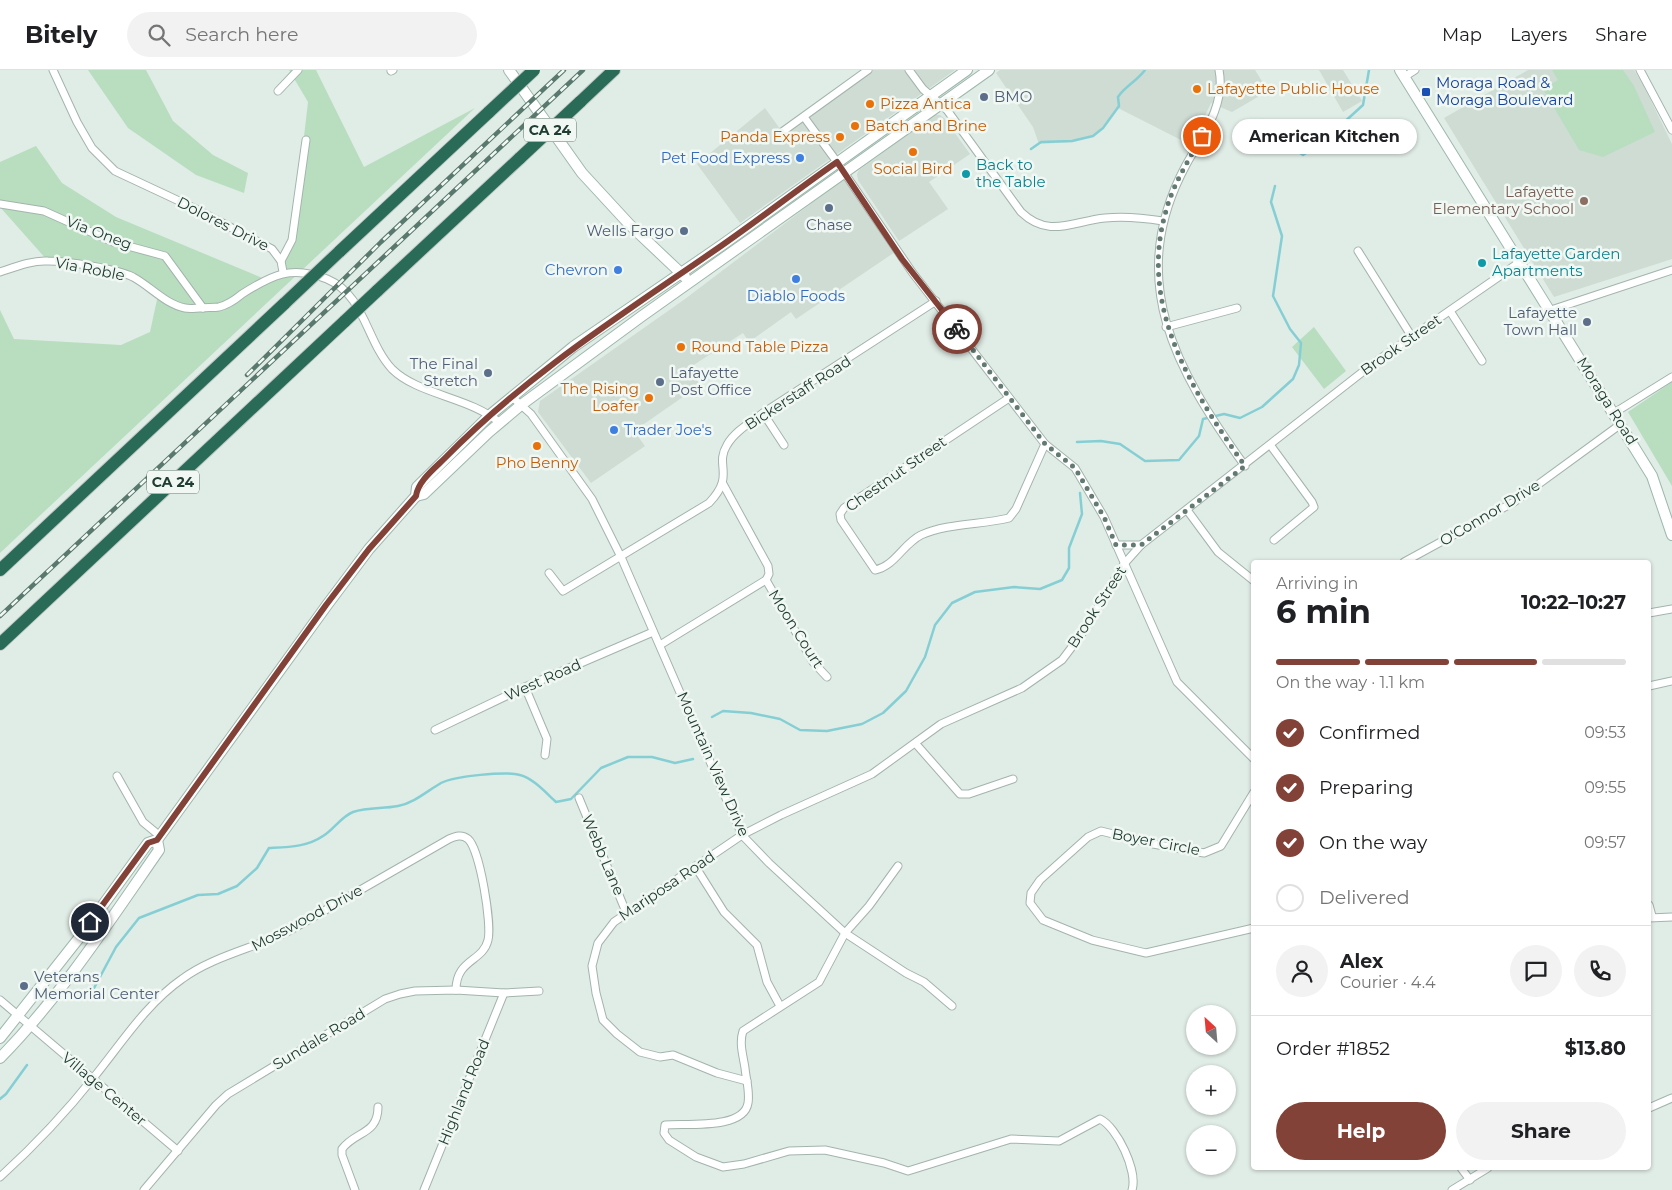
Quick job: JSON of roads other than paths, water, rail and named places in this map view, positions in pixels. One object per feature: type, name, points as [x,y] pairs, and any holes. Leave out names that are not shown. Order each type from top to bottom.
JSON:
[{"type":"highway","points":[[0,570],[534,70]]},
{"type":"highway","name":"CA 24","points":[[0,644],[614,70]]},
{"type":"main road","points":[[509,70],[582,173],[629,224],[691,283]]},
{"type":"main road","points":[[416,496],[417,487],[490,415],[573,347],[681,273],[967,70]]},
{"type":"main road","points":[[0,1038],[19,1017],[148,843],[159,838],[326,605],[369,549],[416,496],[424,494],[521,405],[989,70]]},
{"type":"main road","name":"Moraga Road","points":[[1402,73],[1551,310],[1652,476],[1659,491],[1672,535]]},
{"type":"main road","points":[[844,172],[848,162],[870,145],[872,137]]},
{"type":"main road","points":[[814,195],[815,187],[838,170],[837,162]]},
{"type":"main road","points":[[1659,491],[1672,516]]},
{"type":"main road","points":[[0,1058],[30,1027],[91,947],[159,850],[159,838]]},
{"type":"street","name":"Dolores Drive","points":[[53,70],[77,122],[92,148],[115,172],[194,208],[272,249],[281,261],[283,272]]},
{"type":"street","points":[[278,91],[298,70]]},
{"type":"street","points":[[782,132],[868,70]]},
{"type":"street","points":[[909,70],[931,96],[947,110],[1021,212],[1031,222],[1054,228],[1103,218],[1163,221]]},
{"type":"street","points":[[1219,70],[1221,85],[1218,104],[1174,188],[1163,221],[1158,267],[1160,300],[1166,326],[1186,375],[1214,423],[1245,466]]},
{"type":"street","points":[[1402,73],[1415,70]]},
{"type":"street","points":[[1640,70],[1672,130]]},
{"type":"street","points":[[804,117],[844,172],[902,259],[1009,398],[1045,444],[1075,468],[1104,517],[1177,682],[1251,754]]},
{"type":"street","points":[[281,261],[292,240],[306,140]]},
{"type":"street","name":"Via Oneg","points":[[0,204],[44,211],[113,242],[165,256],[203,308]]},
{"type":"street","points":[[1358,252],[1412,337]]},
{"type":"street","name":"Via Roble","points":[[0,272],[20,265],[47,260],[93,267],[132,277],[158,295],[185,308],[203,308],[220,307],[265,279],[283,272]]},
{"type":"street","name":"Brook Street","points":[[742,835],[781,814],[872,774],[916,744],[941,724],[1022,688],[1062,660],[1081,635],[1124,564],[1141,545],[1271,446],[1324,402],[1412,337],[1520,262]]},
{"type":"street","points":[[1551,310],[1672,270]]},
{"type":"street","points":[[283,272],[299,272],[327,279],[342,289],[359,307],[376,346],[393,369],[416,383],[490,415],[500,423]]},
{"type":"street","name":"Bickerstaff Road","points":[[723,484],[725,473],[723,456],[727,444],[763,413],[936,301]]},
{"type":"street","points":[[1166,326],[1237,308]]},
{"type":"street","points":[[1450,311],[1482,361]]},
{"type":"street","points":[[1614,413],[1672,377]]},
{"type":"street","name":"Mountain View Drive","points":[[512,397],[531,414],[587,491],[621,557],[742,835],[769,863],[845,933],[887,962],[924,982],[952,1006]]},
{"type":"street","name":"Chestnut Street","points":[[1009,398],[844,508],[840,514],[841,520],[876,570],[888,564],[909,543],[920,536],[942,528],[1009,518],[1016,509],[1045,444]]},
{"type":"street","points":[[763,413],[784,444]]},
{"type":"street","name":"O'Connor Drive","points":[[1408,560],[1514,502],[1621,424]]},
{"type":"street","points":[[1271,446],[1314,507],[1274,540]]},
{"type":"street","points":[[549,573],[562,591],[709,503],[723,484],[768,566],[769,574],[766,580],[660,645]]},
{"type":"street","points":[[1187,510],[1218,552],[1251,579]]},
{"type":"street","points":[[1116,545],[1141,545]]},
{"type":"street","name":"Moon Court","points":[[766,580],[813,662],[827,677]]},
{"type":"street","points":[[1651,613],[1672,609]]},
{"type":"street","name":"West Road","points":[[435,730],[653,632]]},
{"type":"street","points":[[1651,686],[1672,681]]},
{"type":"street","points":[[525,688],[547,739],[545,755]]},
{"type":"street","points":[[916,744],[960,794],[969,794],[1013,779]]},
{"type":"street","points":[[117,776],[143,822],[159,838]]},
{"type":"street","name":"Boyer Circle","points":[[1251,797],[1221,846],[1204,853],[1153,844],[1101,831],[1088,837],[1040,880],[1030,893],[1030,903],[1043,920],[1092,940],[1146,953],[1251,929]]},
{"type":"street","name":"Webb Lane","points":[[579,798],[626,912]]},
{"type":"street","name":"Mosswood Drive","points":[[0,1177],[37,1140],[92,1079],[153,1004],[181,979],[202,966],[263,944],[289,931],[449,838],[460,835],[467,838],[472,844],[477,862],[488,914],[489,940],[484,948],[464,966],[456,977],[456,990]]},
{"type":"street","name":"Mariposa Road","points":[[742,835],[626,912],[602,935],[595,950],[592,966],[596,993],[604,1020],[617,1034],[640,1052],[660,1057],[673,1055],[717,1073],[747,1081]]},
{"type":"street","points":[[695,866],[724,912],[757,945],[767,982],[780,1006]]},
{"type":"street","points":[[898,866],[869,906],[845,933],[820,982],[743,1031],[740,1040],[747,1081],[748,1105],[737,1118],[717,1123],[665,1125],[664,1133],[669,1140],[696,1157],[723,1167],[744,1164],[789,1151],[825,1150],[884,1163],[908,1171],[1011,1139],[1059,1141],[1100,1119],[1108,1123],[1114,1132],[1131,1168],[1132,1190]]},
{"type":"street","points":[[1651,917],[1672,916]]},
{"type":"street","name":"Sundale Road","points":[[144,1190],[216,1105],[228,1094],[385,999],[416,991],[456,990],[504,994],[540,990]]},
{"type":"street","name":"Highland Road","points":[[424,1190],[504,994]]},
{"type":"street","name":"Village Center","points":[[0,1000],[178,1151]]},
{"type":"street","points":[[1651,1107],[1672,1098]]},
{"type":"street","points":[[354,1190],[342,1155],[342,1149],[372,1127],[377,1120],[378,1107]]},
{"type":"street","points":[[1462,1170],[1470,1180]]},
{"type":"street","points":[[1452,1190],[1485,1170]]},
{"type":"waterway","points":[[1031,149],[1041,142],[1072,141],[1093,136],[1103,128],[1119,106],[1118,97],[1121,93],[1145,70]]},
{"type":"waterway","points":[[1262,120],[1268,131],[1303,155],[1319,145],[1363,105],[1369,70]]},
{"type":"waterway","points":[[1077,442],[1101,441],[1120,444],[1145,461],[1179,460],[1199,436],[1203,419],[1224,414],[1240,418],[1262,407],[1293,379],[1299,365],[1301,343],[1290,329],[1273,296],[1282,236],[1271,202],[1275,186]]},
{"type":"waterway","points":[[712,717],[723,711],[751,713],[780,719],[800,730],[827,731],[862,724],[883,713],[906,691],[925,657],[935,625],[952,603],[975,592],[1014,587],[1040,589],[1062,580],[1069,568],[1069,548],[1082,514],[1080,493]]},
{"type":"waterway","points":[[93,990],[116,947],[139,918],[198,895],[218,894],[237,886],[257,868],[269,848],[297,846],[317,840],[353,812],[404,804],[415,800],[448,780],[493,774],[513,774],[530,779],[556,802],[571,799],[601,768],[628,757],[652,757],[675,763],[693,759]]},
{"type":"waterway","points":[[0,1099],[6,1094],[27,1065]]},
{"type":"railway","points":[[247,375],[381,242],[564,70]]},
{"type":"railway","points":[[0,616],[583,70]]},
{"type":"place","name":"Lafayette Public House","points":[[1197,89]]},
{"type":"place","name":"Moraga Road & Moraga Boulevard","points":[[1426,92]]},
{"type":"place","name":"BMO","points":[[984,97]]},
{"type":"place","name":"Pizza Antica","points":[[870,104]]},
{"type":"place","name":"Batch and Brine","points":[[855,126]]},
{"type":"place","name":"American Kitchen","points":[[1202,136]]},
{"type":"place","name":"Panda Express","points":[[840,137]]},
{"type":"place","name":"Social Bird","points":[[913,152]]},
{"type":"place","name":"Pet Food Express","points":[[800,158]]},
{"type":"place","name":"Back to the Table","points":[[966,174]]},
{"type":"place","name":"Lafayette Elementary School","points":[[1584,201]]},
{"type":"place","name":"Chase","points":[[829,208]]},
{"type":"place","name":"Wells Fargo","points":[[684,231]]},
{"type":"place","name":"Lafayette Garden Apartments","points":[[1482,263]]},
{"type":"place","name":"Chevron","points":[[618,270]]},
{"type":"place","name":"Diablo Foods","points":[[796,279]]},
{"type":"place","name":"Lafayette Town Hall","points":[[1587,322]]},
{"type":"place","name":"Round Table Pizza","points":[[681,347]]},
{"type":"place","name":"The Final Stretch","points":[[488,373]]},
{"type":"place","name":"Lafayette Post Office","points":[[660,382]]},
{"type":"place","name":"The Rising Loafer","points":[[649,398]]},
{"type":"place","name":"Trader Joe's","points":[[614,430]]},
{"type":"place","name":"Pho Benny","points":[[537,446]]},
{"type":"place","name":"Veterans Memorial Center","points":[[24,986]]}]
